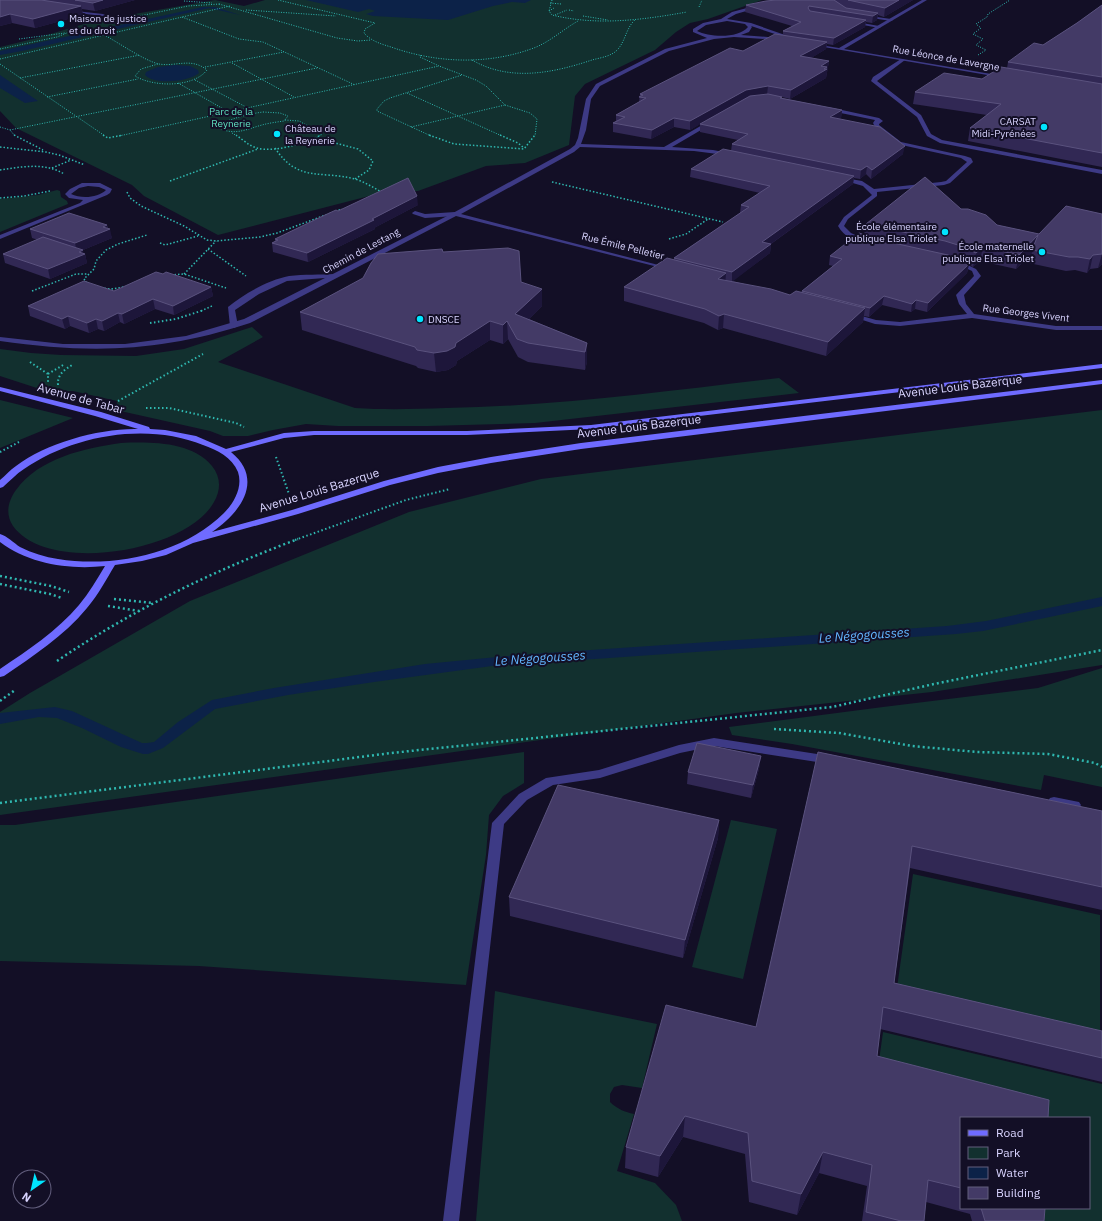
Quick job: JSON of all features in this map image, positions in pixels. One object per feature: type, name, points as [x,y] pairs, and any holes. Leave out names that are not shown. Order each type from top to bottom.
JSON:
[{"type":"main road","name":"Avenue Louis Bazerque","points":[[226,451],[284,436],[314,433],[467,433],[591,427],[1102,366]]},
{"type":"main road","name":"Avenue Louis Bazerque","points":[[188,542],[296,512],[387,483],[491,460],[582,446],[1102,382]]},
{"type":"main road","name":"Avenue de Tabar","points":[[0,389],[98,414],[156,432]]},
{"type":"main road","points":[[0,484],[22,466],[44,454],[70,443],[98,436],[127,432],[156,432],[183,435],[207,441],[226,451],[237,462],[243,474],[243,488],[238,502],[226,517],[210,530],[188,542],[152,555],[112,563],[82,564],[54,562],[30,556],[10,546],[0,538]]},
{"type":"main road","points":[[0,674],[49,640],[78,613],[112,563]]},
{"type":"street","points":[[840,49],[925,0]]},
{"type":"street","points":[[721,20],[744,20],[787,39],[736,36],[716,37],[693,34],[695,30],[702,25],[721,20],[762,5],[744,20]]},
{"type":"street","points":[[60,9],[103,15]]},
{"type":"street","points":[[862,15],[891,20]]},
{"type":"street","points":[[736,36],[747,31],[750,27],[744,20]]},
{"type":"street","points":[[848,22],[879,27]]},
{"type":"street","points":[[716,37],[667,50],[593,89],[589,93],[578,145],[707,151],[738,156]]},
{"type":"street","points":[[667,50],[678,41]]},
{"type":"street","name":"Rue Léonce de Lavergne","points":[[811,44],[1008,78]]},
{"type":"street","points":[[903,60],[875,78],[874,81],[919,116],[932,138],[940,141],[1102,172]]},
{"type":"street","points":[[818,108],[880,120],[876,123],[877,126],[899,142],[969,159],[970,162],[948,182],[942,184],[873,191]]},
{"type":"street","points":[[663,150],[714,120]]},
{"type":"street","name":"Chemin de Lestang","points":[[0,339],[66,347],[126,347],[155,344],[210,333],[234,326],[264,314],[456,214],[571,151],[578,145]]},
{"type":"street","points":[[832,176],[856,181],[870,187],[875,194],[846,218],[841,226],[848,235],[875,244]]},
{"type":"street","points":[[0,236],[82,204],[88,199],[102,196],[108,192],[109,189],[104,186],[88,185],[75,188],[68,194],[71,197],[88,199]]},
{"type":"street","points":[[415,213],[425,216],[456,214]]},
{"type":"street","name":"Rue Émile Pelletier","points":[[456,214],[672,270]]},
{"type":"street","points":[[950,261],[968,266],[974,270],[978,276],[960,295],[964,306],[972,316]]},
{"type":"street","points":[[234,326],[231,309],[236,304],[264,289],[286,279],[335,276]]},
{"type":"street","points":[[841,313],[875,322],[894,324],[972,316]]},
{"type":"street","name":"Rue Georges Vivent","points":[[972,316],[1056,328],[1102,328]]},
{"type":"street","points":[[451,1221],[498,823],[523,797],[550,781],[600,774],[679,749],[714,742],[772,750],[842,763]]},
{"type":"street","points":[[1044,799],[1075,805]]},
{"type":"path","points":[[278,0],[375,23],[364,30],[367,37],[393,49],[421,55],[454,59],[472,60],[500,57],[530,50],[548,42],[566,26],[578,21]]},
{"type":"path","points":[[549,11],[552,0]]},
{"type":"path","points":[[698,9],[702,0]]},
{"type":"path","points":[[980,58],[978,55],[986,50],[976,45],[983,39],[973,34],[981,28],[976,24],[987,17],[988,14],[1010,0]]},
{"type":"path","points":[[184,1],[230,6],[239,10],[341,39],[358,41],[371,40]]},
{"type":"path","points":[[550,3],[561,4]]},
{"type":"path","points":[[0,59],[230,6]]},
{"type":"path","points":[[549,11],[554,8]]},
{"type":"path","points":[[239,10],[341,16]]},
{"type":"path","points":[[555,16],[568,10],[574,11]]},
{"type":"path","points":[[549,11],[555,16],[578,21],[637,19],[690,12]]},
{"type":"path","points":[[583,16],[615,20]]},
{"type":"path","points":[[182,17],[239,39],[263,42],[355,86]]},
{"type":"path","points":[[472,60],[505,72],[537,74],[557,72],[614,52],[623,44],[629,24],[637,19]]},
{"type":"path","points":[[19,39],[29,39],[68,32]]},
{"type":"path","points":[[105,36],[158,64]]},
{"type":"path","points":[[138,79],[135,76],[136,73],[148,66],[158,64],[185,63],[205,67],[284,52]]},
{"type":"path","points":[[20,78],[140,55]]},
{"type":"path","points":[[421,55],[420,57],[439,66],[476,80],[486,86],[505,105],[530,113],[537,119],[535,136],[524,149]]},
{"type":"path","points":[[231,62],[294,97]]},
{"type":"path","points":[[0,64],[108,138],[294,97],[355,86],[439,66]]},
{"type":"path","points":[[47,97],[138,79],[154,83],[178,83],[194,80],[206,73],[207,70],[205,67]]},
{"type":"path","points":[[0,127],[10,130],[317,68]]},
{"type":"path","points":[[462,75],[384,101],[377,109],[377,112],[443,141],[454,144],[524,149]]},
{"type":"path","points":[[194,80],[246,108]]},
{"type":"path","points":[[178,83],[227,112]]},
{"type":"path","points":[[407,93],[518,143],[524,149]]},
{"type":"path","points":[[411,126],[505,105]]},
{"type":"path","points":[[235,110],[245,116]]},
{"type":"path","points":[[170,181],[258,149],[275,148],[295,144],[316,138],[322,134],[299,121],[285,120],[262,124],[249,130],[225,132],[219,128],[220,124],[245,116],[273,112],[288,116],[285,120]]},
{"type":"path","points":[[262,124],[266,127]]},
{"type":"path","points":[[10,130],[15,136],[46,152],[85,166]]},
{"type":"path","points":[[232,132],[258,149]]},
{"type":"path","points":[[316,138],[358,149],[373,160],[372,166],[368,173],[355,179]]},
{"type":"path","points":[[286,139],[295,144]]},
{"type":"path","points":[[0,147],[46,152]]},
{"type":"path","points":[[275,148],[280,158],[289,167],[305,173],[355,179],[386,194]]},
{"type":"path","points":[[0,170],[52,168],[71,160]]},
{"type":"path","points":[[52,168],[62,172],[66,176]]},
{"type":"path","points":[[524,176],[723,222]]},
{"type":"path","points":[[0,198],[37,194],[53,190]]},
{"type":"path","points":[[127,191],[130,198],[141,206],[184,226],[207,240],[216,241],[260,237],[277,233],[344,208]]},
{"type":"path","points":[[670,239],[686,234],[708,218]]},
{"type":"path","points":[[92,286],[86,283],[84,279],[95,270],[97,264],[96,261],[100,255],[107,249],[123,242],[146,235]]},
{"type":"path","points":[[160,243],[165,245],[198,235]]},
{"type":"path","points":[[184,274],[216,241]]},
{"type":"path","points":[[208,249],[264,289]]},
{"type":"path","points":[[32,291],[76,274],[89,274]]},
{"type":"path","points":[[166,275],[184,274],[251,296]]},
{"type":"path","points":[[96,286],[111,289],[126,287]]},
{"type":"path","points":[[146,325],[152,322],[176,319],[190,315],[219,303]]},
{"type":"path","points":[[22,342],[19,354],[48,374],[48,385]]},
{"type":"path","points":[[58,386],[57,380],[61,372],[89,355],[93,348]]},
{"type":"path","points":[[112,404],[208,352]]},
{"type":"path","points":[[69,652],[153,603],[198,580],[312,534],[401,501],[454,488]]},
{"type":"path","points":[[0,576],[51,586],[74,594]]},
{"type":"path","points":[[0,584],[50,594],[65,599]]},
{"type":"path","points":[[114,599],[153,603]]},
{"type":"path","points":[[103,605],[139,611]]},
{"type":"path","points":[[0,803],[391,753],[832,707],[934,684],[1102,650]]},
{"type":"path","points":[[768,729],[839,733],[912,746],[977,752],[1048,754],[1095,763],[1102,767]]},
{"type":"green space","name":"Parc de la Reynerie","points":[[215,0],[244,6],[265,0],[762,0],[708,19],[690,23],[676,32],[655,50],[585,84],[575,96],[569,145],[525,163],[486,166],[418,191],[373,195],[218,235],[144,196],[132,185],[16,128],[0,111],[0,47],[94,21]]},
{"type":"green space","points":[[57,190],[60,191],[61,197],[67,201],[68,204],[0,232],[0,199],[38,195]]},
{"type":"green space","points":[[252,327],[263,337],[218,362],[355,408],[412,409],[488,407],[654,393],[779,378],[799,393],[535,423],[428,426],[338,426],[306,424],[248,436],[223,436],[210,431],[116,410],[117,401],[73,391],[46,391],[0,376],[0,349],[61,355],[136,356],[184,349]]},
{"type":"green space","points":[[0,400],[73,418],[0,448]]},
{"type":"green space","points":[[1102,410],[1102,665],[932,692],[736,713],[0,815],[0,712],[30,693],[190,601],[409,512],[541,479]]},
{"type":"green space","points":[[121,443],[157,443],[182,447],[203,458],[215,470],[218,479],[219,488],[214,502],[199,519],[176,534],[148,544],[116,551],[85,553],[55,550],[31,541],[13,526],[8,512],[9,503],[16,490],[37,470],[64,456],[93,448]]},
{"type":"green space","points":[[1102,668],[1102,787],[1044,775],[1041,790],[792,744],[732,735],[729,727],[1038,688]]},
{"type":"green space","points":[[524,752],[524,783],[503,796],[489,815],[486,855],[466,985],[199,966],[0,961],[0,825],[15,825]]},
{"type":"green space","points":[[731,820],[777,829],[743,979],[692,967]]},
{"type":"green space","points":[[913,874],[1100,915],[1100,1052],[895,1002]]},
{"type":"green space","points":[[495,991],[657,1024],[642,1088],[622,1085],[614,1087],[610,1094],[610,1102],[621,1110],[634,1114],[617,1171],[655,1183],[676,1205],[682,1221],[476,1221]]},
{"type":"green space","points":[[883,1032],[1102,1084],[1102,1221],[1041,1221],[1042,1209],[1090,1209],[1090,1117],[1040,1117],[877,1075]]},
{"type":"water","points":[[306,0],[531,0],[525,3],[512,2],[493,6],[448,20],[373,16],[366,14],[375,11],[369,9],[358,12]]},
{"type":"water","points":[[203,7],[215,7],[240,15],[209,8],[0,55],[0,51]]},
{"type":"water","points":[[175,65],[190,66],[198,70],[199,73],[188,79],[172,81],[156,80],[145,75],[146,72],[158,67]]},
{"type":"water","points":[[0,75],[38,101],[25,103],[0,88]]},
{"type":"water","name":"Le Négogousses","points":[[1102,597],[1102,606],[983,631],[492,666],[288,695],[215,709],[163,748],[148,754],[143,754],[121,747],[82,728],[57,718],[39,717],[0,724],[0,713],[55,707],[72,711],[142,743],[147,743],[154,742],[178,722],[212,700],[274,688],[425,664],[517,655],[947,626],[986,621]]},
{"type":"building","points":[[0,0],[41,0],[81,6],[33,19],[10,14],[0,17]]},
{"type":"building","points":[[75,0],[103,0],[93,3]]},
{"type":"building","points":[[776,0],[834,0],[846,8],[878,13],[873,16],[809,6],[808,8],[810,11],[866,20],[834,38],[783,31],[801,22],[746,5]]},
{"type":"building","points":[[848,0],[899,0],[885,8]]},
{"type":"building","points":[[1102,5],[1102,77],[1008,62],[1034,43],[1043,45]]},
{"type":"building","points":[[775,34],[827,42],[800,56],[829,61],[821,66],[827,67],[824,69],[827,69],[791,90],[768,86],[746,90],[690,121],[674,118],[652,130],[613,123],[625,117],[616,115],[646,98],[639,97],[643,95],[640,94],[730,48],[743,51]]},
{"type":"building","points":[[1001,67],[1102,84],[1102,153],[970,128],[1001,104],[915,92],[944,73],[982,79]]},
{"type":"building","points":[[768,94],[782,97],[780,98],[842,110],[830,117],[880,127],[905,146],[872,170],[867,166],[861,170],[732,144],[748,134],[700,124],[750,96]]},
{"type":"building","points":[[723,149],[854,176],[762,242],[771,244],[732,272],[674,258],[749,207],[741,205],[770,186],[691,169]]},
{"type":"building","points":[[925,177],[961,209],[968,209],[986,215],[997,225],[1039,234],[1066,206],[1102,214],[1102,254],[1093,255],[1090,259],[1069,257],[1032,250],[1038,235],[1019,255],[983,247],[976,253],[945,241],[866,224]]},
{"type":"building","points":[[408,178],[417,196],[372,219],[374,220],[307,253],[272,243],[278,240],[275,239],[325,215],[336,210],[338,211]]},
{"type":"building","points":[[69,213],[107,225],[103,227],[110,229],[75,243],[30,229]]},
{"type":"building","points":[[859,233],[889,242],[948,255],[969,264],[928,303],[916,300],[912,304],[884,296],[870,308],[802,291],[842,259],[830,256]]},
{"type":"building","points":[[43,237],[83,250],[79,252],[85,254],[48,269],[3,254]]},
{"type":"building","name":"DNSCE","points":[[508,248],[519,251],[521,282],[542,289],[515,314],[587,343],[585,352],[528,343],[517,339],[507,321],[503,325],[490,321],[456,343],[455,347],[447,351],[434,353],[417,350],[415,347],[300,312],[363,278],[378,254],[442,249],[443,252]]},
{"type":"building","points":[[667,258],[726,273],[718,279],[771,289],[790,295],[796,291],[865,308],[828,342],[724,314],[719,316],[705,309],[624,287]]},
{"type":"building","points":[[156,272],[163,274],[166,272],[211,287],[173,306],[153,299],[122,314],[118,313],[102,321],[96,319],[87,323],[68,316],[62,319],[28,306],[84,281],[114,291]]},
{"type":"building","points":[[697,743],[761,756],[753,785],[688,772]]},
{"type":"building","points":[[818,752],[1102,811],[1102,887],[912,846],[894,983],[1102,1031],[1102,1058],[883,1007],[877,1056],[1049,1100],[1048,1117],[960,1117],[960,1188],[928,1180],[924,1221],[901,1221],[866,1212],[872,1165],[823,1152],[801,1194],[752,1181],[748,1133],[685,1116],[660,1156],[626,1147],[666,1005],[756,1027]]},
{"type":"building","points":[[558,785],[719,820],[685,940],[509,897]]},
{"type":"building","points":[[981,1209],[1045,1209],[1044,1221],[985,1221]]},
{"type":"place","name":"Maison de justice et du droit","points":[[61,24]]},
{"type":"place","name":"CARSAT Midi-Pyrénées","points":[[1044,127]]},
{"type":"place","name":"Château de la Reynerie","points":[[277,134]]},
{"type":"place","name":"École élémentaire publique Elsa Triolet","points":[[945,232]]},
{"type":"place","name":"École maternelle publique Elsa Triolet","points":[[1042,252]]},
{"type":"place","name":"DNSCE","points":[[420,319]]}]
